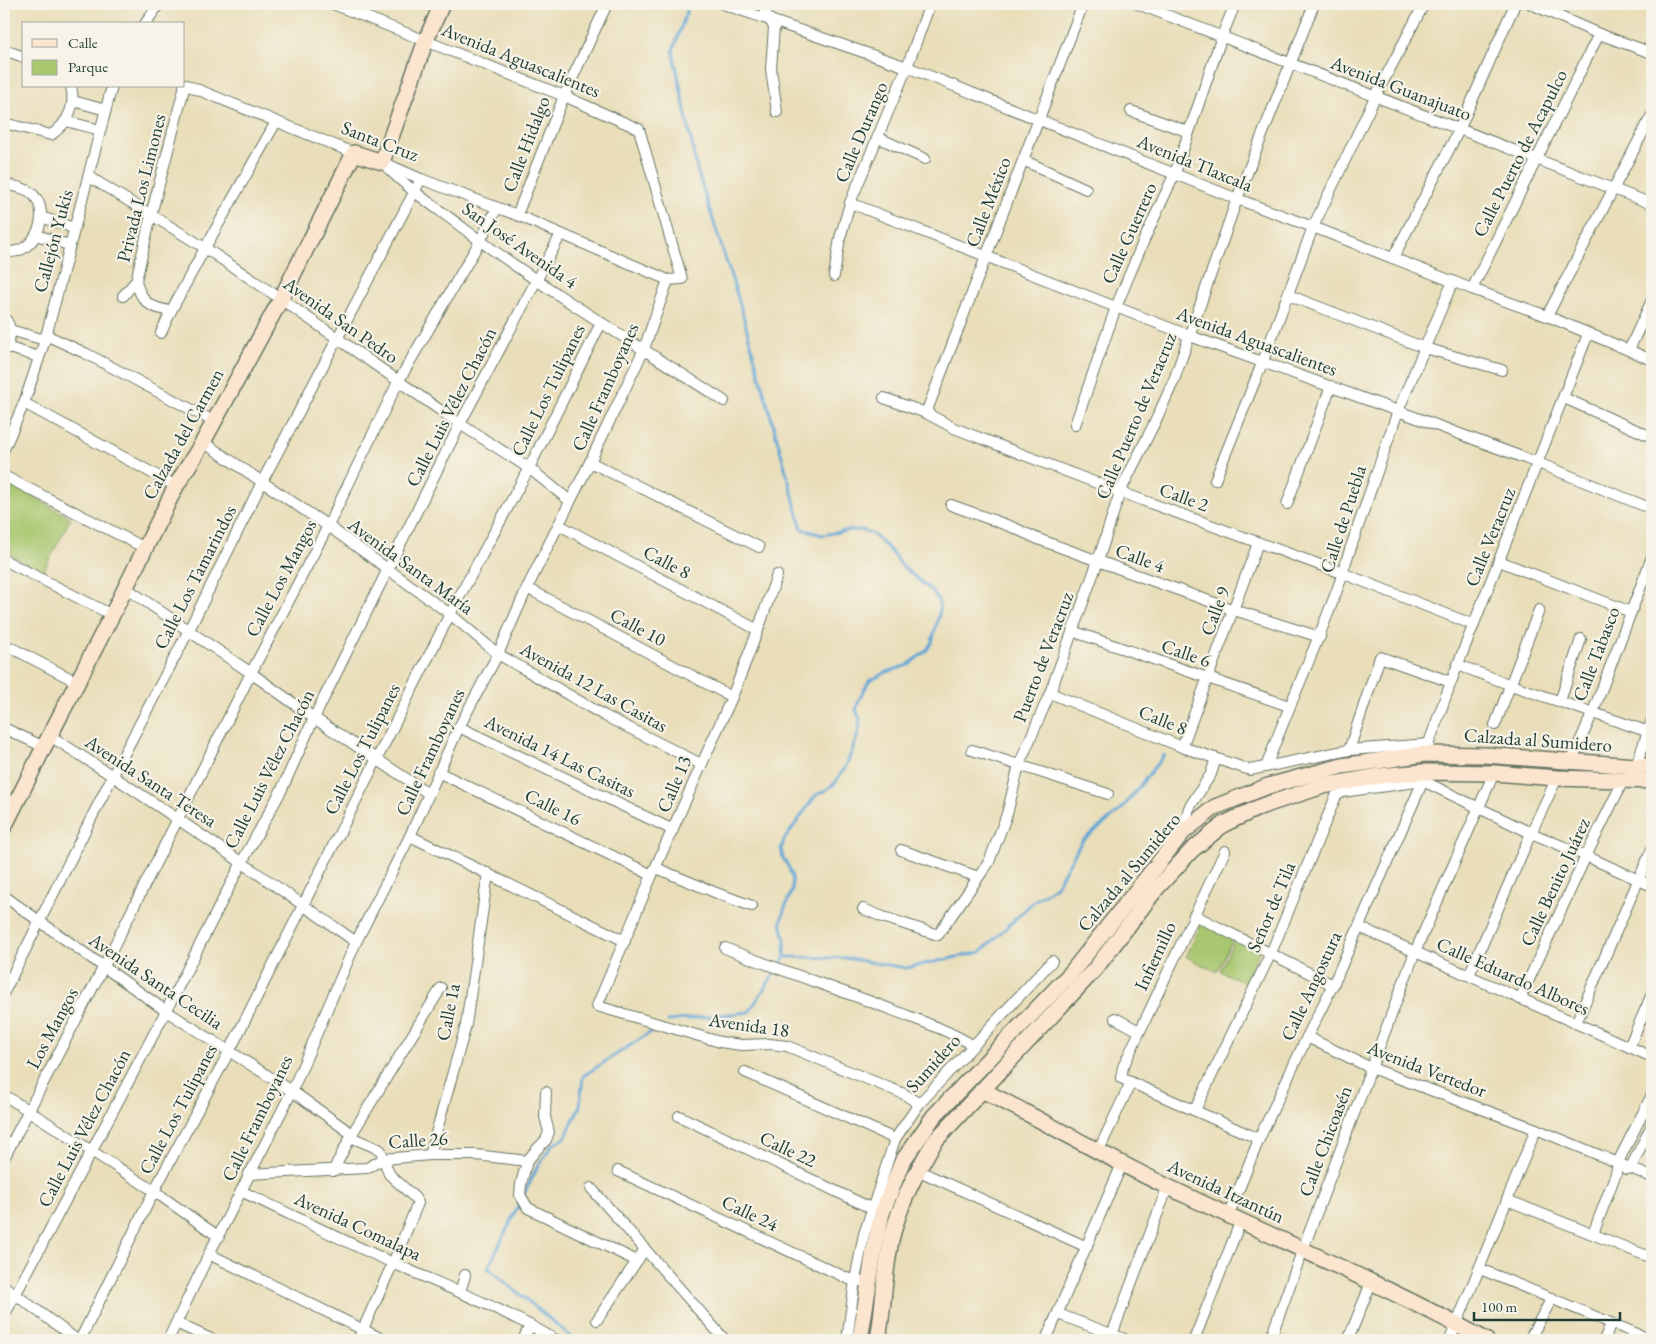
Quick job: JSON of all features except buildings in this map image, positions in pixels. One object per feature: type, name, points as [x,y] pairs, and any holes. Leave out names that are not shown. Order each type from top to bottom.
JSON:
[{"type":"main road","points":[[382,162],[426,40],[442,4]]},
{"type":"main road","name":"Santa Cruz","points":[[354,153],[382,162]]},
{"type":"main road","name":"Calzada del Carmen","points":[[4,828],[8,808],[47,741],[112,616],[176,486],[281,299],[354,153]]},
{"type":"main road","name":"Calzada al Sumidero","points":[[856,1339],[862,1282],[875,1244],[877,1210],[902,1162],[934,1116],[1071,973],[1183,832],[1215,807],[1268,786],[1342,766],[1427,749],[1571,762],[1652,766]]},
{"type":"main road","name":"Calzada al Sumidero","points":[[878,1340],[892,1238],[901,1208],[917,1170],[935,1141],[1095,969],[1156,889],[1192,850],[1224,824],[1262,806],[1323,786],[1380,776],[1423,777],[1494,773],[1557,778],[1652,781]]},
{"type":"main road","name":"Avenida Itzantún","points":[[982,1090],[1122,1164],[1303,1249],[1486,1340]]},
{"type":"street","points":[[146,22],[159,4]]},
{"type":"street","name":"Avenida Aguascalientes","points":[[333,4],[564,96],[639,129],[682,279],[668,280]]},
{"type":"street","name":"Calle Hidalgo","points":[[517,215],[564,96],[607,4]]},
{"type":"street","name":"Avenida Tlaxcala","points":[[723,4],[907,67],[1237,199],[1453,282],[1548,316],[1652,360]]},
{"type":"street","points":[[768,4],[765,12],[774,27],[771,69],[777,112]]},
{"type":"street","name":"Calle Durango","points":[[834,276],[840,238],[850,203],[907,67],[930,4]]},
{"type":"street","name":"Calle México","points":[[926,414],[1083,4]]},
{"type":"street","name":"Avenida Guanajuato","points":[[1138,4],[1652,204]]},
{"type":"street","name":"Calle Guerrero","points":[[1075,425],[1116,307],[1175,173],[1222,36],[1235,4]]},
{"type":"street","name":"Calle Puerto de Veracruz","points":[[1098,561],[1120,492],[1171,388],[1237,199],[1314,4]]},
{"type":"street","points":[[1215,480],[1263,362],[1313,227],[1375,97],[1424,4]]},
{"type":"street","points":[[1392,258],[1459,130],[1515,4]]},
{"type":"street","points":[[1532,4],[1551,8],[1599,34],[1652,53]]},
{"type":"street","name":"Calle Puerto de Acapulco","points":[[1472,289],[1599,34]]},
{"type":"street","points":[[4,50],[22,56]]},
{"type":"street","name":"Santa Cruz","points":[[185,85],[354,153]]},
{"type":"street","points":[[4,123],[51,135],[60,129],[71,111],[73,100],[71,88]]},
{"type":"street","name":"Callejón Yukis","points":[[4,449],[24,403],[46,338],[112,88]]},
{"type":"street","name":"Privada Los Limones","points":[[123,296],[136,281],[183,88]]},
{"type":"street","points":[[73,100],[106,110]]},
{"type":"street","points":[[1131,111],[1189,132]]},
{"type":"street","points":[[1548,316],[1652,115]]},
{"type":"street","points":[[66,121],[100,130]]},
{"type":"street","points":[[161,333],[205,248],[276,122]]},
{"type":"street","points":[[878,138],[925,159]]},
{"type":"street","points":[[1023,160],[1086,189]]},
{"type":"street","name":"Santa Cruz","points":[[382,162],[421,179],[517,215],[668,280]]},
{"type":"street","name":"San José Avenida 4","points":[[382,162],[399,180],[537,281],[724,401]]},
{"type":"street","name":"Avenida San Pedro","points":[[88,176],[205,248],[281,299],[398,382],[528,468],[570,500]]},
{"type":"street","name":"Calle Los Tamarindos","points":[[4,992],[113,775],[189,630],[262,482],[416,192],[421,179]]},
{"type":"street","points":[[4,184],[29,191],[36,198],[40,207],[41,217],[40,226],[29,244],[20,250],[4,251]]},
{"type":"street","name":"Avenida Aguascalientes","points":[[850,203],[1190,336],[1398,410],[1652,509]]},
{"type":"street","name":"Calle Los Mangos","points":[[103,968],[177,819],[328,526],[398,382],[480,241],[497,208]]},
{"type":"street","points":[[41,217],[74,228]]},
{"type":"street","name":"Calle Luis Vélez Chacón","points":[[4,1316],[282,789],[314,718],[460,424],[561,234]]},
{"type":"street","points":[[36,235],[70,246]]},
{"type":"street","name":"Calle Framboyanes","points":[[168,1340],[248,1174],[292,1091],[356,942],[410,836],[459,727],[498,654],[527,588],[644,349],[668,280]]},
{"type":"street","points":[[136,281],[139,295],[151,305],[171,311]]},
{"type":"street","name":"Calle de Puebla","points":[[1266,768],[1289,706],[1320,637],[1398,410],[1453,282]]},
{"type":"street","points":[[1288,295],[1424,348],[1502,370]]},
{"type":"street","points":[[1630,350],[1652,300]]},
{"type":"street","points":[[4,317],[10,330],[10,339],[5,348],[39,357]]},
{"type":"street","name":"Calle Los Tulipanes","points":[[78,1340],[154,1191],[230,1050],[450,614],[528,468],[600,322]]},
{"type":"street","points":[[10,330],[46,338],[87,354],[213,421]]},
{"type":"street","name":"Calle Veracruz","points":[[1427,749],[1451,682],[1588,334]]},
{"type":"street","points":[[1288,504],[1331,386]]},
{"type":"street","name":"Calle 2","points":[[884,398],[926,414],[954,428],[1120,492],[1342,573],[1474,625]]},
{"type":"street","points":[[1564,398],[1652,436]]},
{"type":"street","points":[[24,403],[176,486]]},
{"type":"street","name":"Avenida Santa María","points":[[202,442],[328,526],[450,614],[498,654]]},
{"type":"street","points":[[590,462],[758,547]]},
{"type":"street","points":[[4,476],[145,548]]},
{"type":"street","name":"Calle 4","points":[[951,505],[1012,527],[1038,539],[1234,610],[1320,637]]},
{"type":"street","name":"Calle 8","points":[[559,525],[758,630]]},
{"type":"street","name":"Calle 9","points":[[1182,747],[1258,543]]},
{"type":"street","name":"Calle Tabasco","points":[[1571,762],[1593,712],[1631,612],[1648,581],[1652,557]]},
{"type":"street","points":[[4,560],[112,616]]},
{"type":"street","name":"Puerto de Veracruz","points":[[863,909],[938,935],[989,862],[1007,814],[1019,766],[1050,692],[1098,561]]},
{"type":"street","points":[[1499,561],[1631,612]]},
{"type":"street","name":"Calle 13","points":[[597,1006],[654,871],[732,697],[777,575]]},
{"type":"street","points":[[126,588],[252,673],[314,718],[428,793]]},
{"type":"street","name":"Calle 10","points":[[527,588],[732,697]]},
{"type":"street","points":[[1495,725],[1538,610]]},
{"type":"street","name":"Calle 6","points":[[1072,631],[1289,706]]},
{"type":"street","points":[[1560,701],[1581,639]]},
{"type":"street","points":[[4,644],[77,682]]},
{"type":"street","name":"Avenida 12 Las Casitas","points":[[498,654],[605,716],[701,764]]},
{"type":"street","points":[[1349,750],[1380,657],[1451,682]]},
{"type":"street","points":[[1458,665],[1650,732]]},
{"type":"street","name":"Calle 8","points":[[1050,692],[1182,747],[1250,770],[1349,750],[1427,749]]},
{"type":"street","points":[[1636,766],[1650,732],[1652,720]]},
{"type":"street","name":"Avenida 14 Las Casitas","points":[[459,727],[673,830]]},
{"type":"street","name":"Avenida Santa Teresa","points":[[4,728],[47,741],[113,775],[356,942]]},
{"type":"street","points":[[972,750],[1108,794]]},
{"type":"street","points":[[1183,832],[1190,808],[1210,774],[1216,758]]},
{"type":"street","name":"Calle 16","points":[[438,772],[654,871],[752,906]]},
{"type":"street","name":"Calle Chicoasén","points":[[1270,1340],[1416,952],[1494,773]]},
{"type":"street","points":[[1423,777],[1479,808],[1531,833],[1652,886]]},
{"type":"street","name":"Calle Angostura","points":[[1194,1340],[1259,1139],[1306,1037],[1333,985],[1423,777]]},
{"type":"street","name":"Señor de Tila","points":[[1195,1110],[1271,953],[1336,796],[1342,792],[1423,777]]},
{"type":"street","points":[[1469,976],[1557,778]]},
{"type":"street","name":"Calle Benito Juárez","points":[[1520,999],[1623,781]]},
{"type":"street","points":[[410,836],[625,940]]},
{"type":"street","points":[[1576,1023],[1652,849]]},
{"type":"street","points":[[901,850],[978,877]]},
{"type":"street","name":"Infiernillo","points":[[1098,1152],[1126,1080],[1122,1067],[1225,851]]},
{"type":"street","name":"Calle 1a","points":[[430,1155],[466,1025],[488,873]]},
{"type":"street","name":"Avenida Santa Cecilia","points":[[4,896],[166,1011],[292,1091],[352,1134],[354,1138],[379,1149],[389,1174],[418,1203],[393,1263]]},
{"type":"street","points":[[1194,914],[1333,985]]},
{"type":"street","name":"Calle Eduardo Albores","points":[[1359,927],[1652,1058]]},
{"type":"street","points":[[725,948],[954,1034],[972,1046]]},
{"type":"street","name":"Sumidero","points":[[877,1210],[895,1140],[919,1104],[1052,961]]},
{"type":"street","name":"Los Mangos","points":[[4,1158],[103,968]]},
{"type":"street","name":"Calle 1a","points":[[333,1171],[352,1134],[441,988]]},
{"type":"street","points":[[1629,1047],[1652,994]]},
{"type":"street","name":"Avenida 18","points":[[597,1006],[720,1042],[741,1045],[770,1044],[787,1046],[904,1094],[919,1104]]},
{"type":"street","points":[[1115,1018],[1139,1031]]},
{"type":"street","name":"Avenida Vertedor","points":[[1306,1037],[1371,1068],[1536,1129],[1652,1177]]},
{"type":"street","points":[[745,1072],[895,1140]]},
{"type":"street","points":[[1126,1080],[1259,1139]]},
{"type":"street","points":[[546,1092],[545,1117],[548,1132],[546,1140],[527,1161],[520,1195],[528,1208],[637,1261]]},
{"type":"street","points":[[4,1095],[154,1191],[218,1237]]},
{"type":"street","points":[[1593,1234],[1616,1173],[1618,1162],[1652,1096]]},
{"type":"street","name":"Calle 22","points":[[680,1116],[877,1210]]},
{"type":"street","points":[[1616,1173],[1631,1167],[1652,1125]]},
{"type":"street","points":[[1450,1340],[1536,1129]]},
{"type":"street","name":"Calle 26","points":[[248,1174],[367,1168],[383,1159],[430,1155],[476,1155],[527,1161]]},
{"type":"street","points":[[1046,1340],[1122,1164]]},
{"type":"street","points":[[917,1170],[1087,1247]]},
{"type":"street","name":"Calle 24","points":[[618,1171],[862,1282]]},
{"type":"street","points":[[1111,1337],[1168,1186]]},
{"type":"street","points":[[591,1188],[725,1340]]},
{"type":"street","name":"Avenida Comalapa","points":[[241,1191],[530,1325],[556,1340]]},
{"type":"street","points":[[1507,1200],[1652,1258]]},
{"type":"street","points":[[597,1320],[645,1249]]},
{"type":"street","points":[[209,1254],[384,1340]]},
{"type":"street","points":[[358,1340],[393,1263]]},
{"type":"street","points":[[1480,1269],[1652,1340]]},
{"type":"street","points":[[460,1292],[465,1275]]},
{"type":"street","points":[[1348,1340],[1371,1283]]},
{"type":"street","points":[[4,1286],[78,1340]]},
{"type":"street","points":[[1530,1340],[1552,1298]]},
{"type":"street","points":[[1058,1314],[1111,1337],[1127,1340]]},
{"type":"street","points":[[176,1322],[213,1340]]},
{"type":"street","points":[[1604,1340],[1611,1324]]},
{"type":"street","points":[[523,1340],[530,1325]]},
{"type":"green space","points":[[4,480],[71,518],[43,572],[4,552]]},
{"type":"green space","points":[[1202,923],[1233,938],[1217,972],[1186,957]]},
{"type":"green space","points":[[1235,939],[1260,950],[1245,983],[1220,971]]},
{"type":"waterway","points":[[668,1021],[749,1012],[785,957],[785,940],[781,922],[792,890],[792,876],[783,858],[781,849],[784,840],[816,795],[835,783],[846,766],[858,735],[860,719],[856,710],[869,681],[908,665],[926,651],[932,642],[940,610],[938,600],[932,591],[903,567],[888,548],[872,534],[863,530],[851,530],[822,535],[802,529],[739,301],[697,170],[673,51],[689,4]]},
{"type":"waterway","points":[[785,957],[845,958],[906,968],[981,952],[1034,901],[1056,886],[1082,841],[1120,811],[1164,755]]},
{"type":"waterway","points":[[524,1194],[538,1166],[552,1145],[565,1138],[580,1106],[583,1076],[654,1030]]},
{"type":"waterway","points":[[520,1202],[488,1268],[573,1340]]}]
